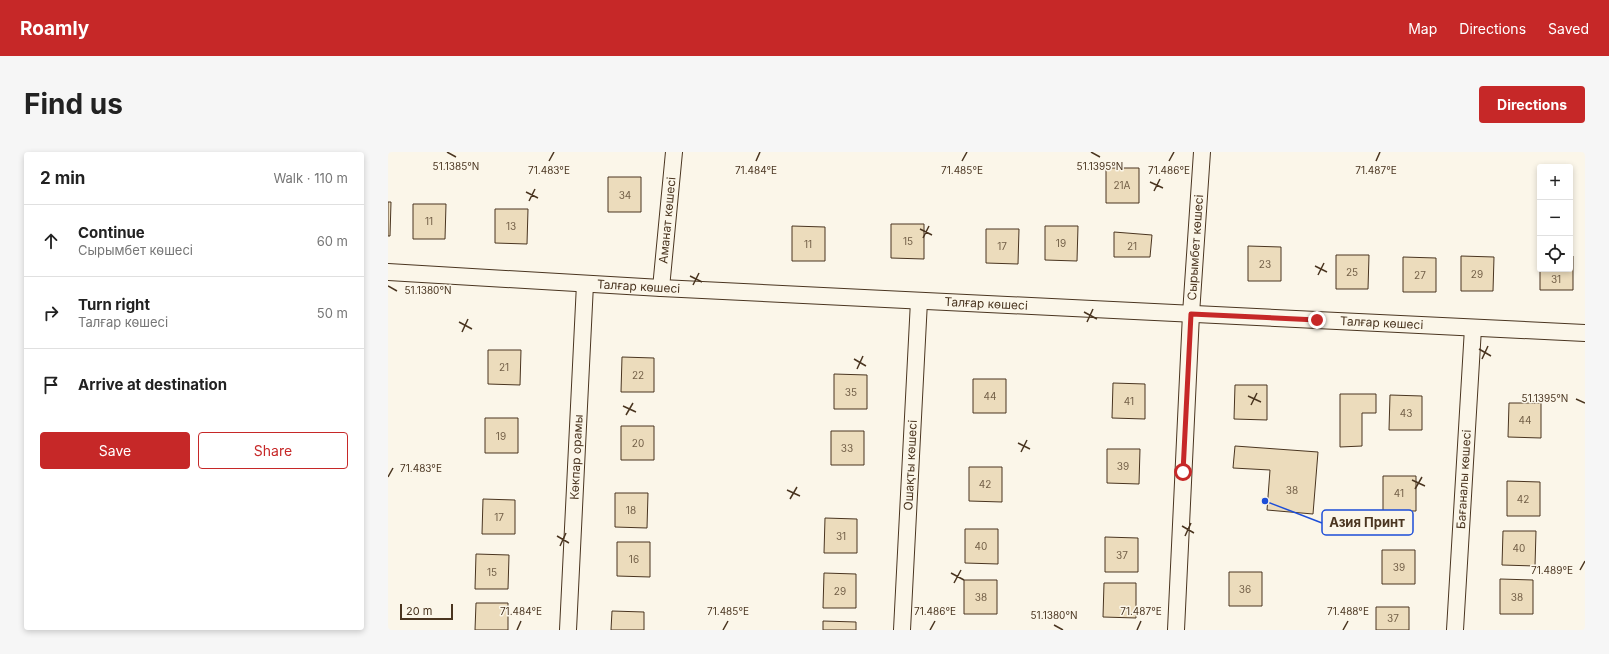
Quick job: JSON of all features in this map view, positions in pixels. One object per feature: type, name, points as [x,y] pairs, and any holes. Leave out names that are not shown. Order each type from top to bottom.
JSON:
[{"type":"street","name":"Аманат көшесі","points":[[661,288],[674,152]]},
{"type":"street","name":"Сырымбет көшесі","points":[[1176,630],[1191,314],[1202,152]]},
{"type":"street","name":"Талғар көшесі","points":[[388,272],[661,288],[1585,333]]},
{"type":"street","name":"Көкпар орамы","points":[[568,630],[585,284]]},
{"type":"street","name":"Ошақты көшесі","points":[[902,630],[919,301]]},
{"type":"street","name":"Бағаналы көшесі","points":[[1455,630],[1473,328]]},
{"type":"building","points":[[1106,168],[1139,168],[1139,203],[1106,203]]},
{"type":"building","points":[[608,177],[641,177],[641,212],[608,212]]},
{"type":"building","points":[[388,202],[391,202],[390,236],[388,236]]},
{"type":"building","points":[[413,204],[446,204],[445,239],[413,239]]},
{"type":"building","points":[[495,209],[528,209],[527,244],[495,243]]},
{"type":"building","points":[[891,224],[924,224],[924,259],[891,258]]},
{"type":"building","points":[[792,226],[825,227],[825,261],[792,261]]},
{"type":"building","points":[[1045,226],[1078,226],[1077,261],[1045,260]]},
{"type":"building","points":[[986,229],[1019,229],[1018,264],[986,263]]},
{"type":"building","points":[[1114,232],[1152,235],[1150,257],[1114,257]]},
{"type":"building","points":[[1248,246],[1281,247],[1281,281],[1248,281]]},
{"type":"building","points":[[1336,255],[1369,255],[1368,289],[1336,289]]},
{"type":"building","points":[[1461,256],[1494,257],[1493,291],[1461,291]]},
{"type":"building","points":[[1403,257],[1436,258],[1436,292],[1403,292]]},
{"type":"building","points":[[1540,272],[1573,272],[1573,290],[1540,290]]},
{"type":"building","points":[[488,350],[521,350],[520,385],[488,384]]},
{"type":"building","points":[[622,357],[654,358],[654,392],[621,392]]},
{"type":"building","points":[[834,374],[867,375],[867,409],[834,409]]},
{"type":"building","points":[[973,379],[1006,379],[1006,413],[973,413]]},
{"type":"building","points":[[1113,383],[1145,384],[1145,419],[1112,418]]},
{"type":"building","points":[[1235,385],[1267,385],[1267,420],[1234,419]]},
{"type":"building","points":[[1340,394],[1376,394],[1376,413],[1362,413],[1362,446],[1340,447]]},
{"type":"building","points":[[1390,395],[1422,396],[1422,430],[1389,430]]},
{"type":"building","points":[[1509,403],[1541,403],[1541,438],[1508,437]]},
{"type":"building","points":[[485,418],[518,418],[518,453],[485,453]]},
{"type":"building","points":[[621,426],[654,426],[654,460],[621,460]]},
{"type":"building","points":[[831,431],[864,431],[864,465],[831,465]]},
{"type":"building","points":[[1235,446],[1318,452],[1313,514],[1267,510],[1270,470],[1233,468]]},
{"type":"building","points":[[1107,449],[1140,449],[1139,484],[1107,483]]},
{"type":"building","points":[[969,467],[1002,467],[1002,502],[969,501]]},
{"type":"building","points":[[1383,476],[1416,476],[1416,511],[1383,511]]},
{"type":"building","points":[[1507,481],[1540,482],[1540,516],[1507,516]]},
{"type":"building","points":[[615,493],[648,493],[647,528],[615,527]]},
{"type":"building","points":[[483,499],[515,500],[515,534],[482,534]]},
{"type":"building","points":[[825,518],[857,519],[857,553],[824,553]]},
{"type":"building","points":[[965,529],[998,529],[998,564],[965,563]]},
{"type":"building","points":[[1503,531],[1536,531],[1535,566],[1502,565]]},
{"type":"building","points":[[1105,537],[1138,538],[1138,572],[1105,572]]},
{"type":"building","points":[[617,542],[650,542],[650,577],[617,576]]},
{"type":"building","points":[[1382,550],[1415,550],[1415,584],[1382,584]]},
{"type":"building","points":[[476,554],[509,555],[508,589],[475,589]]},
{"type":"building","points":[[1229,572],[1262,572],[1262,606],[1229,606]]},
{"type":"building","points":[[824,573],[856,574],[856,608],[823,608]]},
{"type":"building","points":[[1500,579],[1533,580],[1533,614],[1500,614]]},
{"type":"building","points":[[964,580],[997,580],[997,614],[964,614]]},
{"type":"building","points":[[1104,583],[1136,583],[1136,618],[1103,617]]},
{"type":"building","points":[[476,603],[508,603],[508,630],[475,630]]},
{"type":"building","points":[[1376,607],[1409,607],[1409,630],[1376,630]]},
{"type":"building","points":[[612,611],[644,612],[644,630],[611,630]]},
{"type":"building","points":[[823,621],[856,622],[856,630],[823,630]]},
{"type":"place","name":"Азия Принт","points":[[1265,501]]},
{"type":"route","points":[[1183,472],[1191,314],[1317,320]]}]
